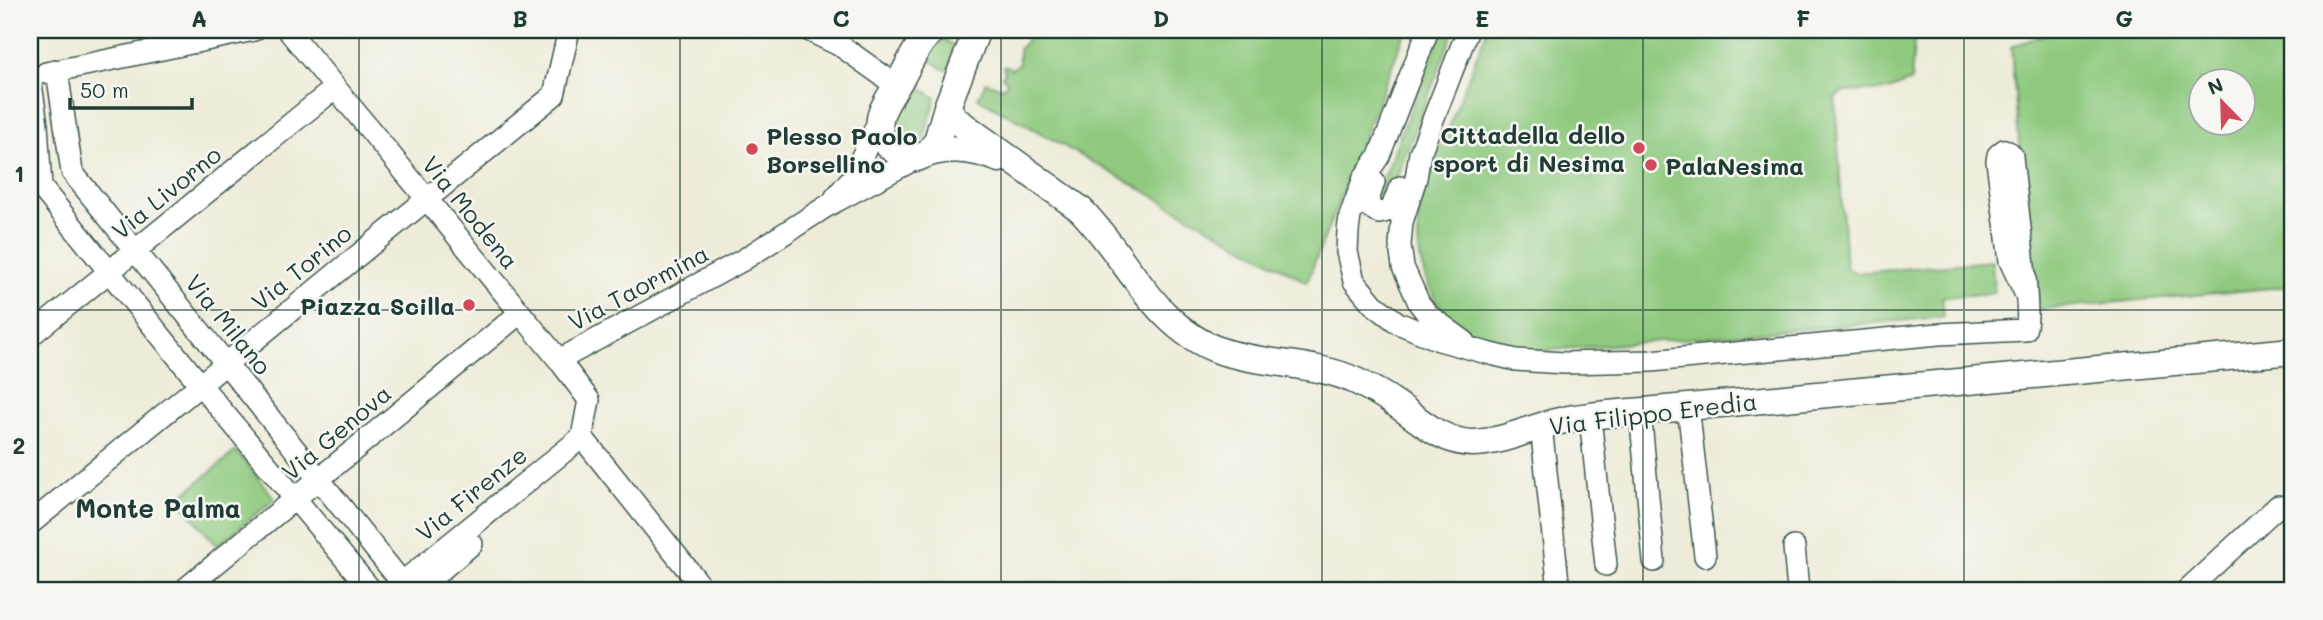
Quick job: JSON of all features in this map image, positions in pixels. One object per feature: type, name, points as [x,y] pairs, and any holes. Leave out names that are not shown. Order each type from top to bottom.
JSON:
[{"type":"main road","points":[[920,34],[880,118],[881,133],[886,145],[894,151],[923,155],[945,150],[977,152],[1023,170]]},
{"type":"main road","points":[[923,155],[937,141],[969,34]]},
{"type":"main road","points":[[947,107],[956,121],[1023,170]]},
{"type":"main road","name":"Via Filippo Eredia","points":[[1023,170],[1080,209],[1096,225],[1163,313],[1195,339],[1219,351],[1241,357],[1320,371],[1356,381],[1392,400],[1450,439],[1475,443],[1541,426],[1640,411],[2293,351]]},
{"type":"street","points":[[254,30],[30,76],[37,125],[35,183],[371,590]]},
{"type":"street","name":"Via Modena","points":[[288,30],[559,359],[589,400],[586,442]]},
{"type":"street","name":"Via Torino","points":[[30,524],[554,95],[569,30]]},
{"type":"street","points":[[808,30],[841,46],[897,86]]},
{"type":"street","points":[[1420,153],[1405,174],[1391,210],[1384,213],[1373,211],[1368,206],[1368,200],[1375,181],[1379,156],[1428,30]]},
{"type":"street","points":[[1468,30],[1420,153],[1416,178],[1402,222],[1400,245],[1403,267],[1411,287],[1428,314],[1475,349]]},
{"type":"street","name":"Via Milano","points":[[57,71],[72,172],[227,362],[405,588]]},
{"type":"street","name":"Via Livorno","points":[[30,336],[335,88]]},
{"type":"street","points":[[827,206],[852,178],[880,118]]},
{"type":"street","points":[[1379,156],[1364,178],[1350,216],[1347,252],[1354,281],[1373,304],[1398,323],[1439,340],[1517,360],[1603,363],[1651,361],[1939,334],[2025,330],[2028,323],[2026,295],[2012,156],[2004,150],[1997,155],[1997,161],[2010,261],[2026,295]]},
{"type":"street","points":[[827,206],[923,155]]},
{"type":"street","name":"Via Taormina","points":[[559,359],[743,260],[827,206]]},
{"type":"street","name":"Via Genova","points":[[184,590],[520,313]]},
{"type":"street","points":[[1688,406],[1705,556]]},
{"type":"street","points":[[1640,411],[1654,561]]},
{"type":"street","points":[[1590,417],[1606,565]]},
{"type":"street","points":[[1541,426],[1558,580]]},
{"type":"street","points":[[484,525],[586,442],[704,590]]},
{"type":"street","points":[[2187,590],[2278,506]]},
{"type":"street","name":"Via Firenze","points":[[405,588],[450,563],[484,525]]},
{"type":"street","name":"Via Firenze","points":[[405,588],[484,525]]},
{"type":"street","points":[[1794,547],[1798,590]]},
{"type":"green space","points":[[1033,30],[1406,30],[1307,282],[978,98],[986,82],[1002,88],[1008,83],[1002,76],[1005,73],[1003,67],[1011,69],[1019,64],[1019,49]]},
{"type":"green space","points":[[1441,30],[1454,30],[1386,205],[1375,201]]},
{"type":"green space","name":"Cittadella dello sport di Nesima","points":[[1487,30],[1915,30],[1911,81],[1889,90],[1842,92],[1835,98],[1846,268],[1856,273],[1992,261],[1994,293],[1942,297],[1944,317],[1527,352],[1476,338],[1458,326],[1433,294],[1425,276],[1418,236],[1419,215],[1426,185]]},
{"type":"green space","points":[[2056,30],[2273,30],[2293,70],[2293,286],[2033,310],[2011,47]]},
{"type":"green space","points":[[945,40],[957,48],[949,69],[945,70],[929,59],[936,44]]},
{"type":"green space","points":[[916,85],[936,98],[923,141],[903,143],[892,130],[893,123]]},
{"type":"green space","points":[[236,451],[275,499],[217,546],[178,499]]},
{"type":"place","name":"Cittadella dello sport di Nesima","points":[[1639,148]]},
{"type":"place","name":"Plesso Paolo Borsellino","points":[[752,149]]},
{"type":"place","name":"PalaNesima","points":[[1651,165]]},
{"type":"place","name":"Piazza Scilla","points":[[469,305]]},
{"type":"district","name":"Monte Palma","points":[[158,508]]}]
